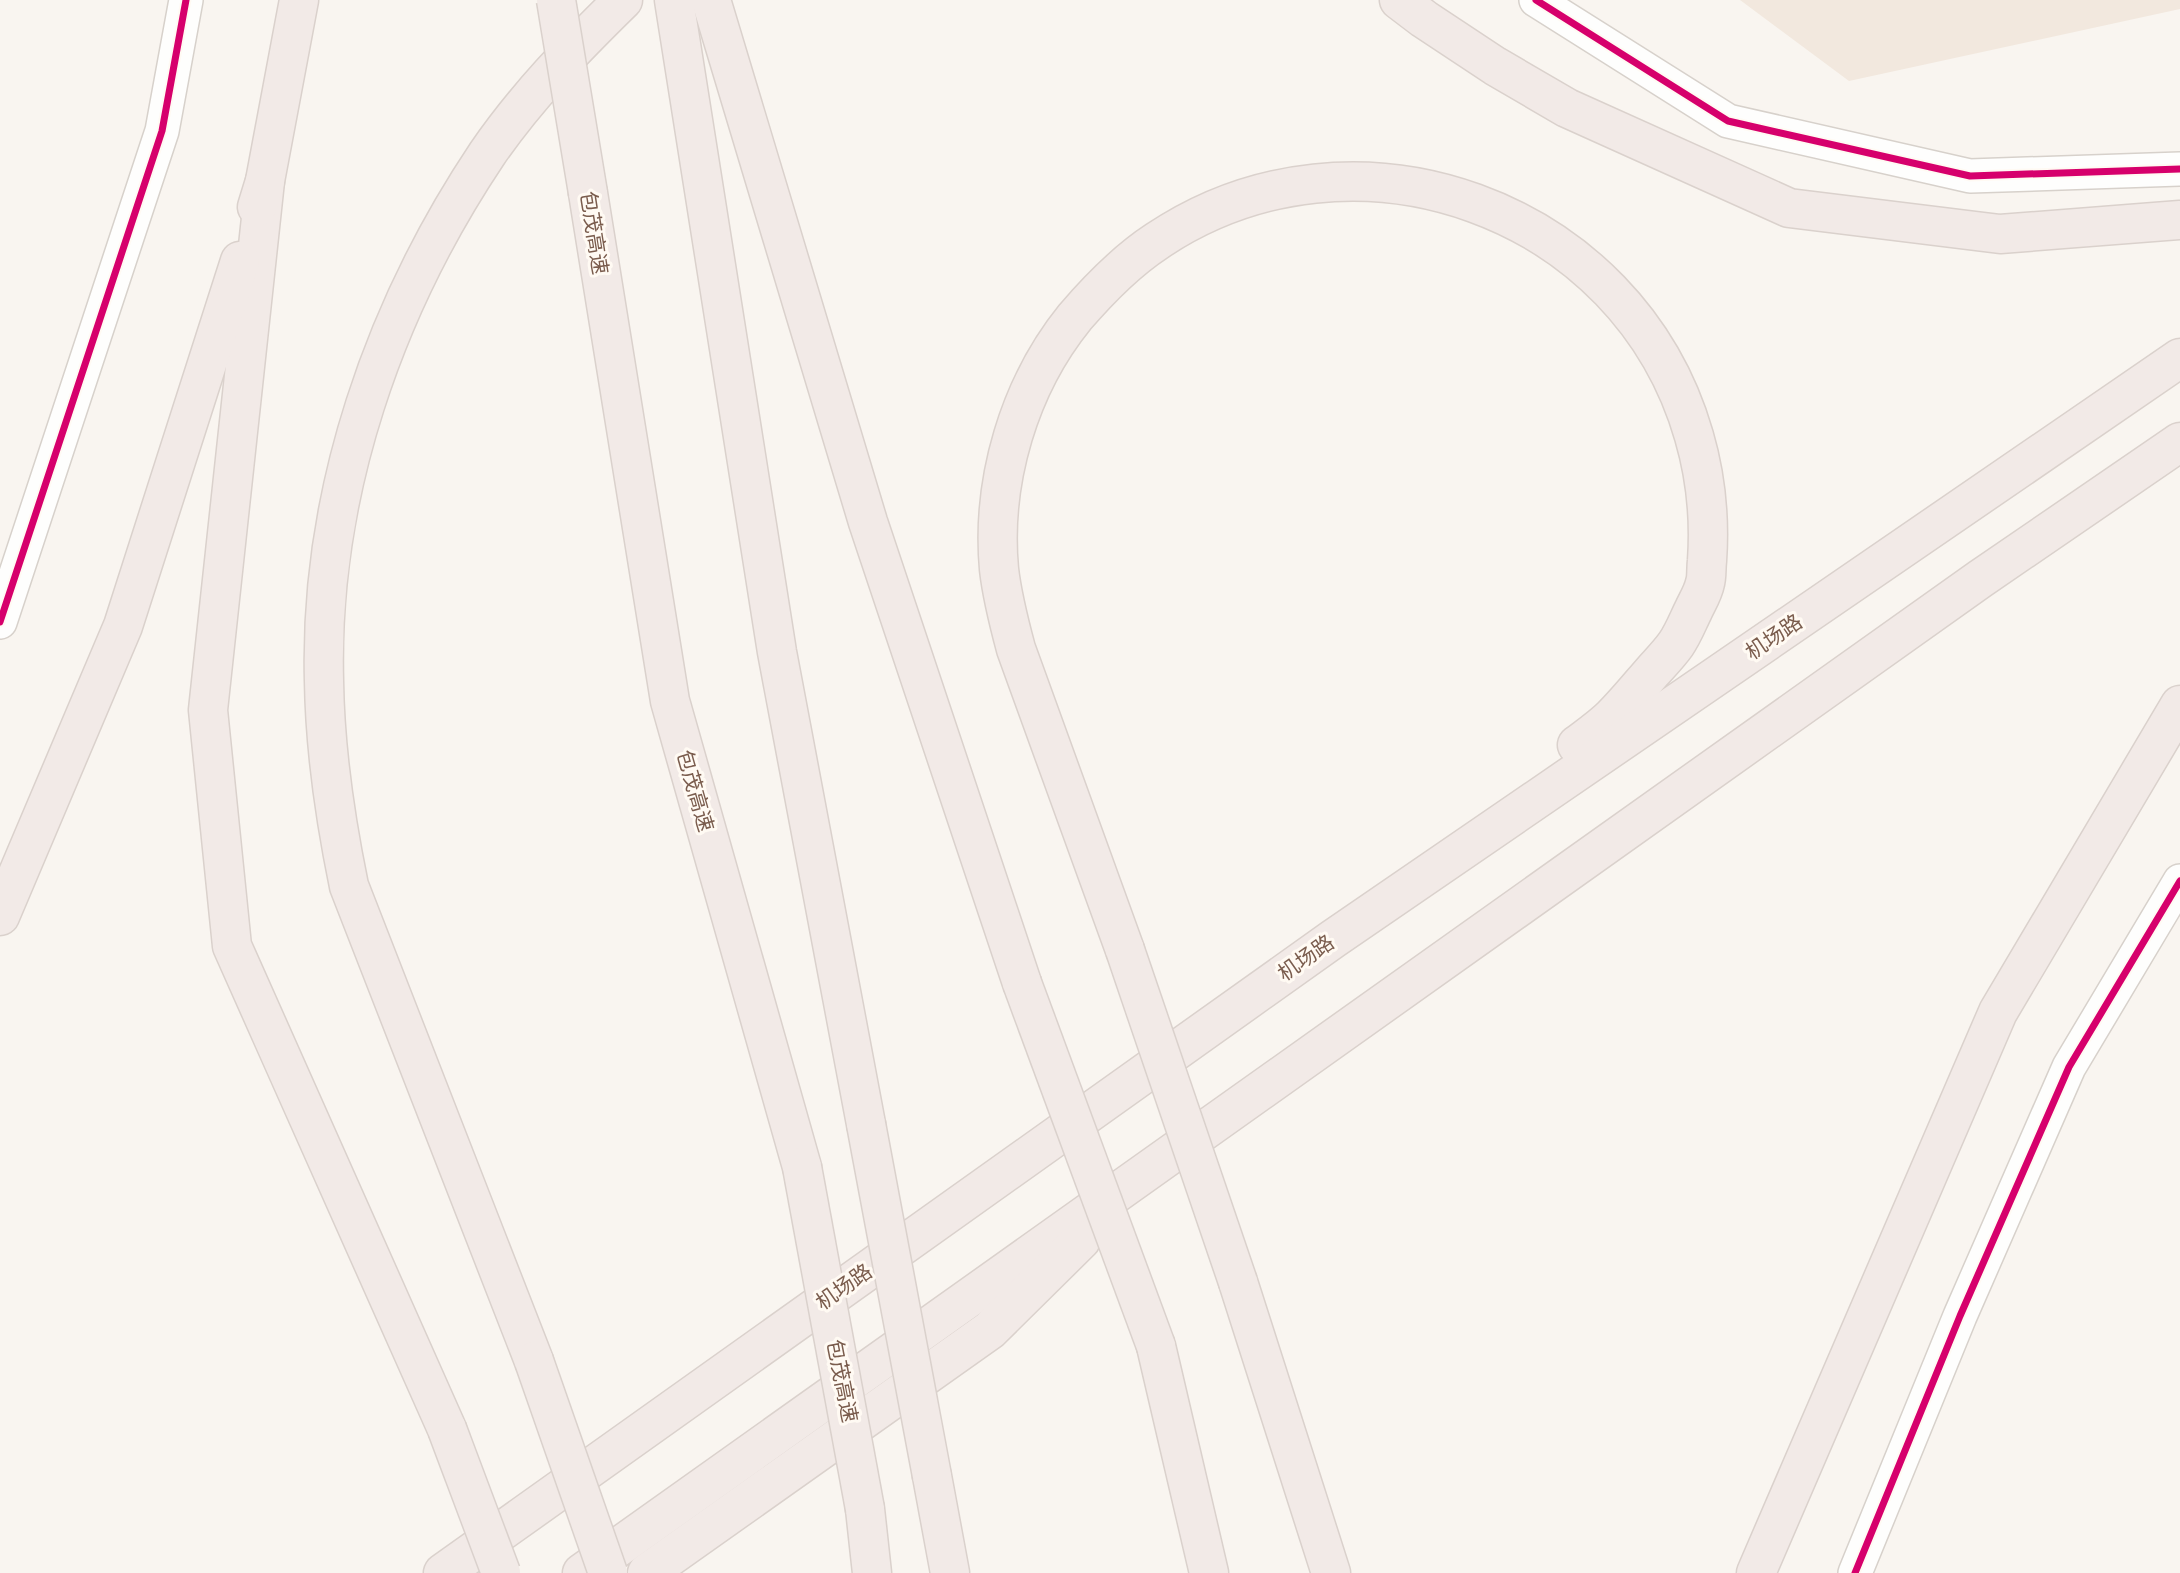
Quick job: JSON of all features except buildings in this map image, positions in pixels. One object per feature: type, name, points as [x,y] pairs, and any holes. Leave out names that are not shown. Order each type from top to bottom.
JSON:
[{"type":"highway","points":[[299,0],[265,181],[208,710],[232,946],[447,1429],[501,1573]]},
{"type":"highway","name":"包茂高速","points":[[556,0],[670,701],[802,1167],[865,1509],[872,1573]]},
{"type":"highway","points":[[608,1573],[534,1361],[349,886],[335,818],[327,749],[324,679],[326,610],[333,540],[347,471],[365,404],[389,337],[417,274],[451,212],[489,152],[539,88],[578,44],[624,0]]},
{"type":"highway","points":[[674,0],[777,652],[950,1573]]},
{"type":"highway","points":[[711,0],[868,522],[1022,983],[1156,1346],[1209,1573]]},
{"type":"highway","points":[[1399,0],[1495,66],[1567,108],[1789,208],[2000,234],[2180,220]]},
{"type":"highway","points":[[0,916],[123,626],[265,181]]},
{"type":"highway","points":[[1331,1573],[1238,1282],[1125,950],[1016,649],[1005,608],[999,567],[998,526],[1002,484],[1011,443],[1024,404],[1064,330],[1115,275],[1157,241],[1194,219],[1233,202],[1275,190],[1360,181],[1403,184],[1445,192],[1485,206],[1524,224],[1561,247],[1594,273],[1624,304],[1650,338],[1688,415],[1700,456],[1707,498],[1709,541],[1705,584],[1677,643],[1611,718],[1333,939]]},
{"type":"highway","name":"机场路","points":[[443,1573],[1333,939],[2180,358]]},
{"type":"highway","points":[[582,1573],[1980,579],[2180,442]]},
{"type":"highway","points":[[1756,1573],[1998,1013],[2180,705]]},
{"type":"highway","points":[[648,1573],[990,1330],[1166,1157]]},
{"type":"street","points":[[0,622],[162,131],[186,0]]},
{"type":"street","points":[[1536,0],[1728,121],[1970,176],[2180,169]]},
{"type":"street","points":[[1855,1573],[1960,1316],[2069,1067],[2180,881]]},
{"type":"shaded area","points":[[1740,0],[2180,0],[2180,9],[1849,81]]},
{"type":"cycle path","points":[[0,622],[162,131],[186,0]]},
{"type":"cycle path","points":[[1536,0],[1728,121],[1970,176],[2180,169]]},
{"type":"cycle path","points":[[1855,1573],[1960,1316],[2069,1067],[2180,881]]}]
